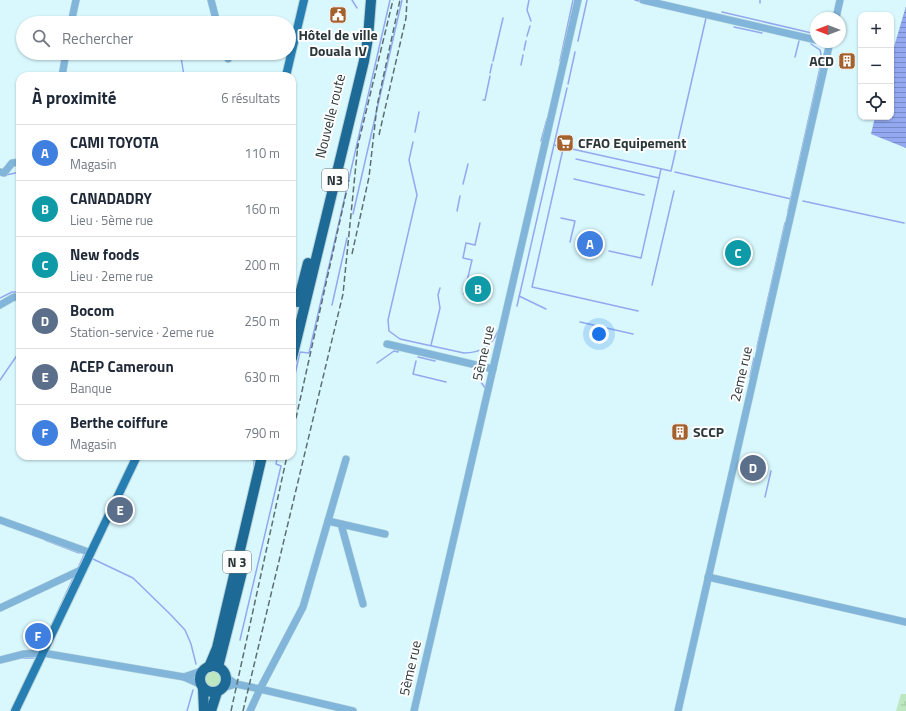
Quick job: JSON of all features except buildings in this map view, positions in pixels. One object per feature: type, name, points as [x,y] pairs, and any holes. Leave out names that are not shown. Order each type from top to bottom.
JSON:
[{"type":"highway","name":"Nouvelle route","points":[[296,314],[358,61],[362,38],[365,0]]},
{"type":"highway","name":"Nouvelle route","points":[[296,342],[364,61],[368,38],[371,0]]},
{"type":"highway","points":[[204,711],[201,676],[210,668],[260,460]]},
{"type":"highway","points":[[210,668],[223,671],[226,677],[226,683],[220,690],[211,711]]},
{"type":"highway","points":[[202,686],[211,692],[220,690]]},
{"type":"main road","points":[[296,28],[302,0]]},
{"type":"main road","points":[[287,72],[289,60]]},
{"type":"main road","points":[[15,711],[135,460]]},
{"type":"street","points":[[73,16],[76,0]]},
{"type":"street","points":[[211,0],[215,16]]},
{"type":"street","name":"5ème rue","points":[[414,711],[578,0]]},
{"type":"street","points":[[643,0],[810,39]]},
{"type":"street","points":[[837,12],[840,0]]},
{"type":"street","name":"2eme rue","points":[[678,711],[828,48]]},
{"type":"street","points":[[63,72],[65,60]]},
{"type":"street","points":[[0,172],[4,173],[12,163],[16,162]]},
{"type":"street","points":[[0,305],[16,297]]},
{"type":"street","points":[[387,344],[493,369]]},
{"type":"street","points":[[250,711],[260,688],[303,607],[346,459]]},
{"type":"street","points":[[0,520],[91,553]]},
{"type":"street","points":[[328,521],[384,534]]},
{"type":"street","points":[[341,524],[363,604]]},
{"type":"street","points":[[0,608],[83,569]]},
{"type":"street","points":[[708,577],[906,622]]},
{"type":"street","points":[[0,660],[24,654],[43,653],[184,677],[202,686]]},
{"type":"street","points":[[184,677],[210,668]]},
{"type":"street","points":[[226,677],[236,684],[260,688],[353,711]]},
{"type":"street","points":[[220,690],[236,684]]},
{"type":"green space","points":[[213,668],[221,671],[224,679],[221,687],[213,690],[205,687],[202,679],[205,671]]},
{"type":"green space","points":[[901,694],[906,694],[906,711],[896,711]]},
{"type":"water","points":[[906,6],[906,148],[871,134],[874,120],[894,120],[894,47]]},
{"type":"waterway","points":[[352,0],[357,8]]},
{"type":"waterway","points":[[296,370],[300,352],[309,353],[390,0]]},
{"type":"waterway","points":[[353,214],[402,0]]},
{"type":"waterway","points":[[529,0],[527,10],[531,21]]},
{"type":"waterway","points":[[560,61],[573,0]]},
{"type":"waterway","points":[[578,41],[587,0]]},
{"type":"waterway","points":[[635,0],[642,2]]},
{"type":"waterway","points":[[722,12],[810,33]]},
{"type":"waterway","points":[[493,61],[503,18]]},
{"type":"waterway","points":[[554,145],[671,171],[706,18]]},
{"type":"waterway","points":[[527,36],[530,26]]},
{"type":"waterway","points":[[734,27],[762,33]]},
{"type":"waterway","points":[[524,50],[526,41]]},
{"type":"waterway","points":[[795,57],[799,41]]},
{"type":"waterway","points":[[788,211],[822,59],[820,50],[817,48]]},
{"type":"waterway","points":[[568,84],[575,52]]},
{"type":"waterway","points":[[521,65],[523,55]]},
{"type":"waterway","points":[[181,60],[183,72]]},
{"type":"waterway","points":[[490,73],[492,64]]},
{"type":"waterway","points":[[483,100],[485,100],[490,76]]},
{"type":"waterway","points":[[517,306],[567,88]]},
{"type":"waterway","points":[[415,132],[419,112]]},
{"type":"waterway","points":[[541,141],[547,119]]},
{"type":"waterway","points":[[413,142],[409,160],[417,195],[388,320],[389,331],[400,339],[464,353],[475,352],[485,348],[489,345],[498,331]]},
{"type":"waterway","points":[[563,149],[532,287],[638,311]]},
{"type":"waterway","points":[[576,159],[659,178]]},
{"type":"waterway","points":[[463,184],[468,164]]},
{"type":"waterway","points":[[609,251],[641,258],[661,169]]},
{"type":"waterway","points":[[675,172],[791,199]]},
{"type":"waterway","points":[[6,175],[16,173]]},
{"type":"waterway","points":[[574,179],[644,195]]},
{"type":"waterway","points":[[652,285],[674,191]]},
{"type":"waterway","points":[[457,211],[460,196]]},
{"type":"waterway","points":[[803,201],[904,223]]},
{"type":"waterway","points":[[561,218],[575,221],[570,242]]},
{"type":"waterway","points":[[464,294],[472,260],[463,258],[466,243],[475,245],[480,223]]},
{"type":"waterway","points":[[757,347],[785,223]]},
{"type":"waterway","points":[[332,305],[347,238]]},
{"type":"waterway","points":[[431,345],[440,308],[438,295],[440,288]]},
{"type":"waterway","points":[[0,298],[12,292],[16,292]]},
{"type":"waterway","points":[[519,296],[546,309]]},
{"type":"waterway","points":[[580,322],[633,334]]},
{"type":"waterway","points":[[377,363],[394,351],[398,351]]},
{"type":"waterway","points":[[0,380],[16,357]]},
{"type":"waterway","points":[[418,357],[435,361]]},
{"type":"waterway","points":[[750,377],[754,358]]},
{"type":"waterway","points":[[416,361],[413,374],[446,382]]},
{"type":"waterway","points":[[473,370],[485,388]]},
{"type":"waterway","points":[[240,640],[281,466],[276,464],[277,460]]},
{"type":"waterway","points":[[254,461],[254,468]]},
{"type":"waterway","points":[[765,497],[771,471]]},
{"type":"waterway","points":[[45,540],[79,553]]},
{"type":"waterway","points":[[78,568],[84,555]]},
{"type":"waterway","points":[[93,559],[133,578],[171,615],[185,630],[191,644],[196,664]]},
{"type":"waterway","points":[[46,637],[74,576]]},
{"type":"waterway","points":[[35,650],[41,647],[45,639]]},
{"type":"waterway","points":[[0,657],[12,654]]},
{"type":"waterway","points":[[23,658],[34,658]]},
{"type":"waterway","points":[[187,711],[193,690]]},
{"type":"railway","points":[[357,149],[393,0]]},
{"type":"railway","points":[[352,254],[369,177],[377,106],[400,0]]},
{"type":"railway","points":[[379,135],[406,18],[407,0]]},
{"type":"railway","points":[[243,711],[343,294],[358,144]]},
{"type":"railway","points":[[296,418],[349,180]]},
{"type":"railway","points":[[231,711],[286,460]]},
{"type":"place","name":"Hôtel de ville Douala IV","points":[[338,15]]},
{"type":"place","name":"ACD","points":[[847,61]]},
{"type":"place","name":"CFAO Equipement","points":[[565,143]]},
{"type":"place","name":"CAMI TOYOTA","points":[[590,244]]},
{"type":"place","name":"New foods","points":[[738,253]]},
{"type":"place","name":"CANADADRY","points":[[478,289]]},
{"type":"place","name":"SCCP","points":[[680,432]]},
{"type":"place","name":"Bocom","points":[[753,468]]},
{"type":"place","name":"ACEP Cameroun","points":[[120,510]]},
{"type":"place","name":"Berthe coiffure","points":[[38,636]]}]
